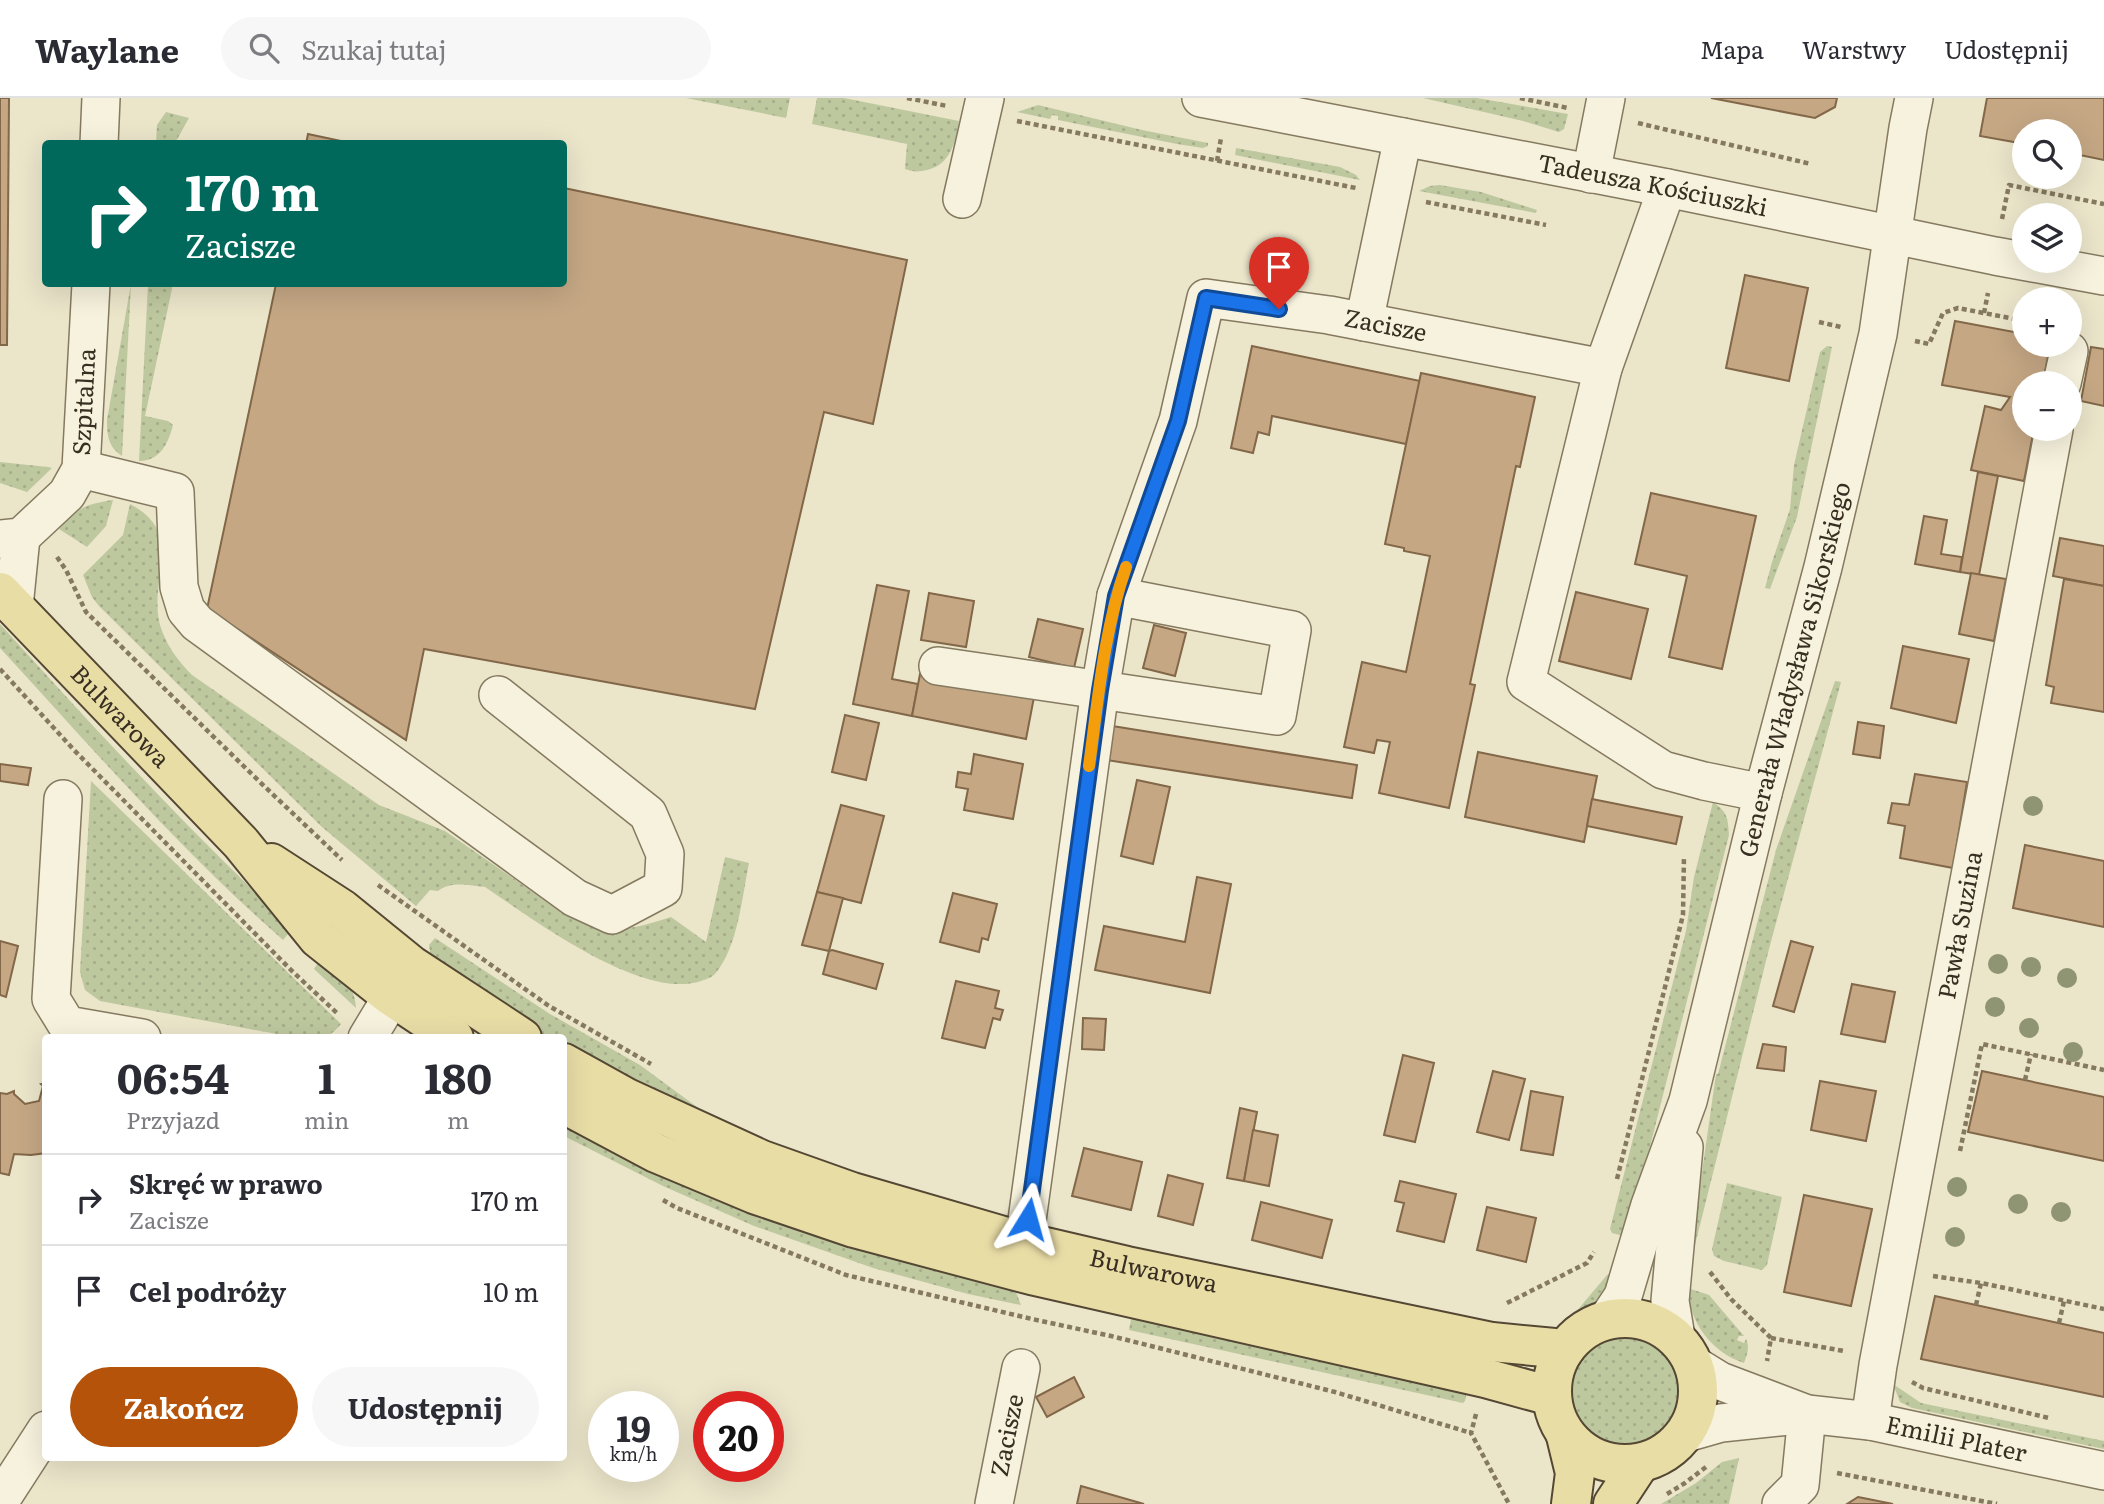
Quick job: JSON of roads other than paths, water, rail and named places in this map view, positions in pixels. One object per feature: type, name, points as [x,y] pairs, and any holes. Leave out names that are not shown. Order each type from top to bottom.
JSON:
[{"type":"main road","name":"Bulwarowa","points":[[7,599],[241,843],[318,938],[391,996],[448,1034]]},
{"type":"main road","name":"Bulwarowa","points":[[241,843],[351,893],[411,965],[516,1034]]},
{"type":"main road","name":"Bulwarowa","points":[[567,1065],[627,1098],[762,1160],[852,1192],[1024,1242],[1492,1342],[1564,1349]]},
{"type":"main road","name":"Bulwarowa","points":[[567,1106],[656,1153],[754,1194],[854,1228],[1031,1275],[1472,1375],[1552,1396]]},
{"type":"main road","points":[[1566,1436],[1581,1450],[1599,1460],[1620,1465],[1640,1463],[1658,1457],[1674,1447],[1686,1433],[1699,1398],[1699,1381],[1685,1351],[1661,1326],[1626,1317],[1591,1326],[1576,1336],[1564,1349],[1554,1371],[1552,1396],[1556,1417],[1566,1436],[1575,1473],[1571,1504]]},
{"type":"main road","points":[[1613,1504],[1640,1463]]},
{"type":"street","points":[[99,140],[101,98]]},
{"type":"street","name":"Tadeusza Kościuszki","points":[[1201,98],[1301,107],[1403,137],[1667,188],[1995,257],[2104,276]]},
{"type":"street","name":"Generała Władysława Sikorskiego","points":[[1607,1320],[1623,1296],[1650,1205],[1688,1101],[1763,793],[1823,567],[1875,347],[1914,98]]},
{"type":"street","points":[[962,199],[984,106]]},
{"type":"street","points":[[1591,174],[1604,107]]},
{"type":"street","points":[[1364,322],[1403,137]]},
{"type":"street","points":[[1667,188],[1603,368],[1526,682],[1663,770],[1763,793]]},
{"type":"street","name":"Szpitalna","points":[[18,535],[67,494],[81,469],[91,287]]},
{"type":"street","name":"Zacisze","points":[[1024,1242],[1100,690],[1116,596],[1178,421],[1206,298],[1364,322],[1603,368]]},
{"type":"street","name":"Pawła Suzina","points":[[1870,1421],[1878,1365],[2052,441]]},
{"type":"street","points":[[81,469],[175,492],[179,587],[186,610],[197,623],[575,898],[612,915],[663,888],[665,854],[648,814],[498,695]]},
{"type":"street","points":[[7,599],[18,535]]},
{"type":"street","points":[[938,666],[1277,716],[1292,630],[1116,596]]},
{"type":"street","points":[[63,799],[51,999],[67,1025],[119,1034]]},
{"type":"street","points":[[356,1029],[391,996],[411,965]]},
{"type":"street","name":"Generała Władysława Sikorskiego","points":[[1685,1351],[1670,1301],[1688,1101]]},
{"type":"street","name":"Emilii Plater","points":[[1685,1351],[1720,1381],[1807,1414]]},
{"type":"street","name":"Zacisze","points":[[994,1504],[1021,1368]]},
{"type":"street","points":[[1781,1504],[1800,1485],[1807,1414]]},
{"type":"street","name":"Emilii Plater","points":[[1686,1433],[1721,1423],[1807,1414],[1870,1421],[2104,1471]]},
{"type":"street","points":[[0,1501],[42,1436]]}]
